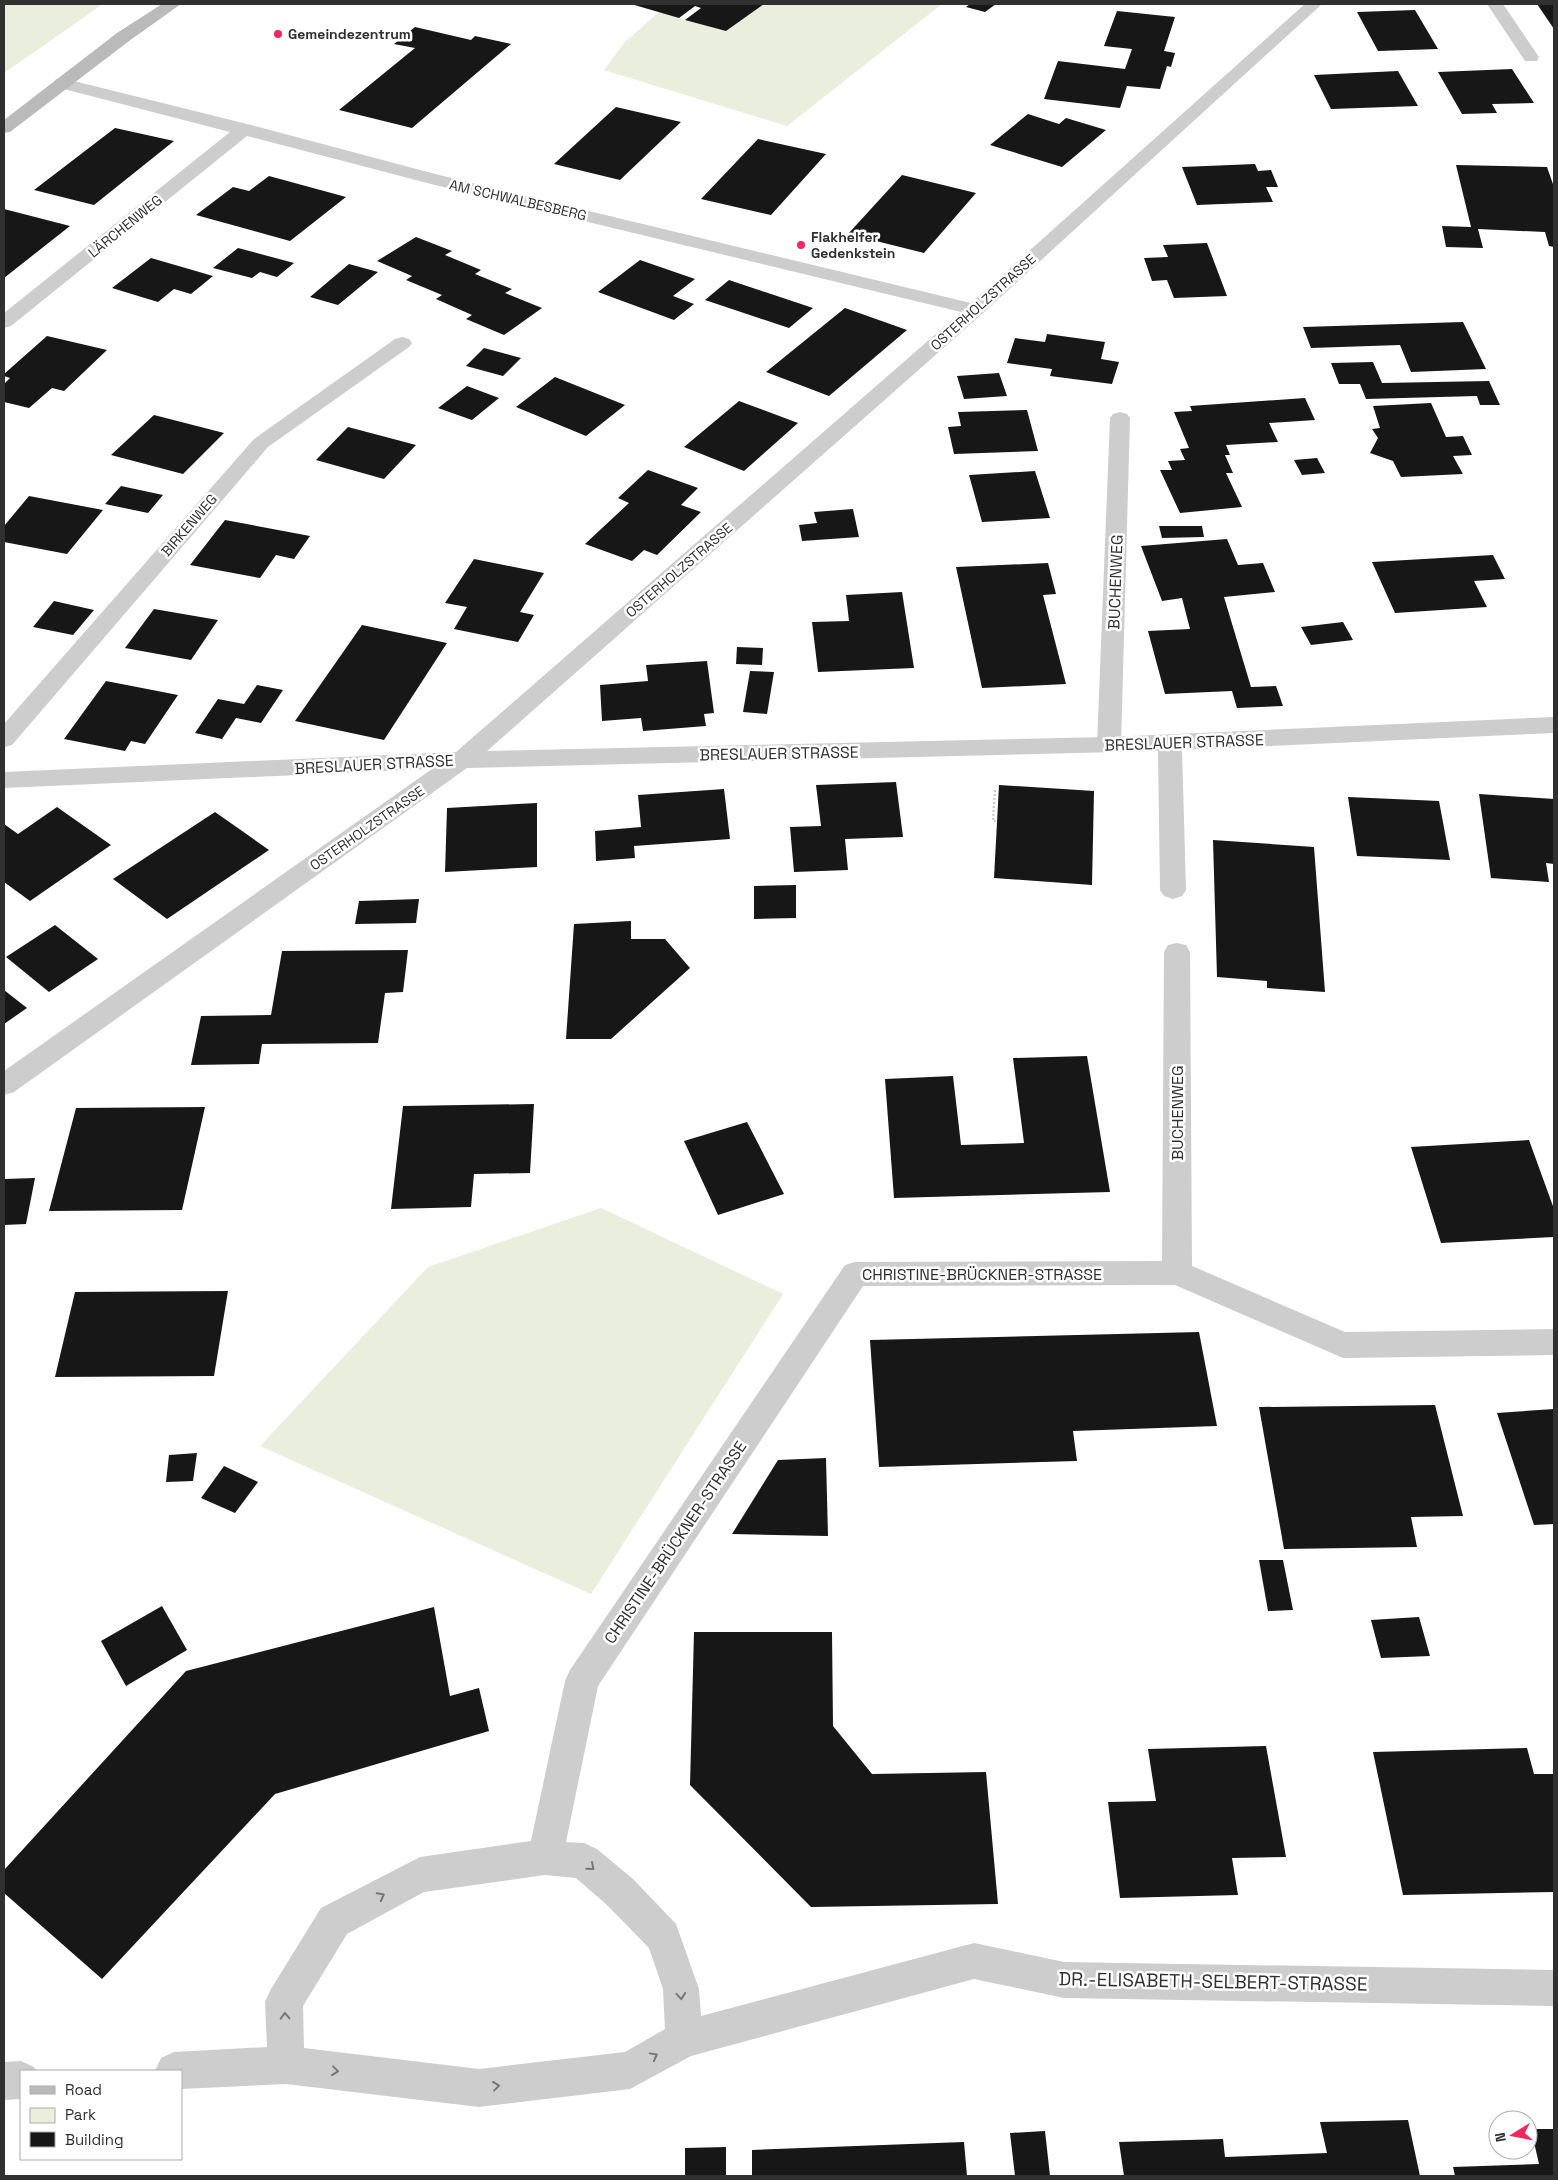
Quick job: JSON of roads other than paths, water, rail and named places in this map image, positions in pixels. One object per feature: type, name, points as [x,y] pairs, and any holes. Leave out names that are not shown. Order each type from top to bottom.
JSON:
[{"type":"street","points":[[4,128],[123,36],[173,4]]},
{"type":"street","name":"OSTERHOLZSTRASSE","points":[[4,1085],[462,760],[975,310],[1314,4]]},
{"type":"street","points":[[1495,4],[1531,57]]},
{"type":"street","name":"AM SCHWALBESBERG","points":[[62,83],[245,129],[435,180],[975,310]]},
{"type":"street","name":"LÄRCHENWEG","points":[[4,322],[245,129]]},
{"type":"street","name":"BIRKENWEG","points":[[4,739],[261,443],[402,343]]},
{"type":"street","name":"BUCHENWEG","points":[[1109,745],[1120,418]]},
{"type":"street","name":"BRESLAUER STRASSE","points":[[4,780],[462,760],[1109,745],[1554,725]]},
{"type":"street","points":[[1170,742],[1173,890]]},
{"type":"street","name":"BUCHENWEG","points":[[1177,952],[1177,1273]]},
{"type":"street","name":"CHRISTINE-BRÜCKNER-STRASSE","points":[[545,1857],[582,1681],[855,1274],[1177,1273],[1343,1345],[1554,1342]]},
{"type":"street","points":[[286,2065],[284,2002],[334,1921],[420,1875],[545,1857],[584,1861],[620,1892],[663,1937],[681,1989],[684,2039]]},
{"type":"street","name":"DR.-ELISABETH-SELBERT-STRASSE","points":[[182,2071],[286,2065],[479,2088],[630,2070],[684,2039],[974,1961],[1064,1980],[1554,1988]]},
{"type":"street","points":[[4,2081],[20,2080]]},
{"type":"place","name":"Gemeindezentrum","points":[[278,34]]},
{"type":"place","name":"Flakhelfer Gedenkstein","points":[[801,245]]}]
